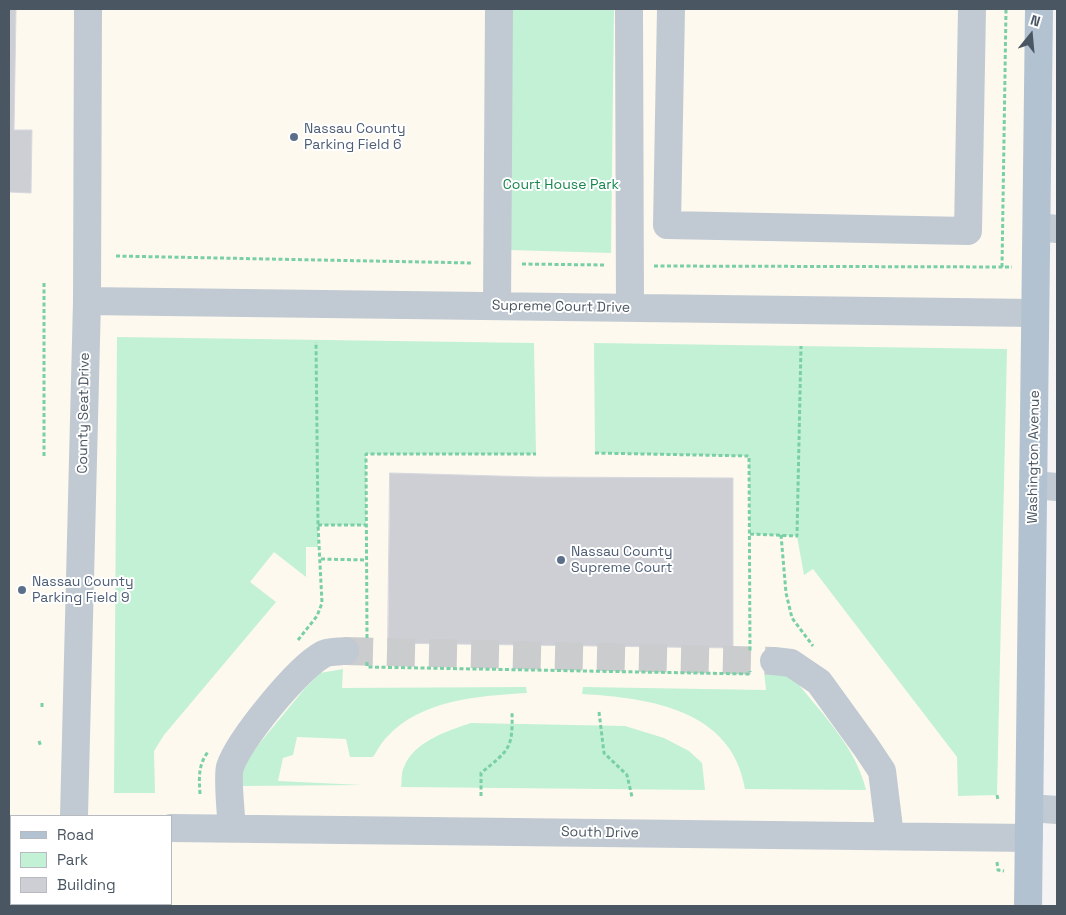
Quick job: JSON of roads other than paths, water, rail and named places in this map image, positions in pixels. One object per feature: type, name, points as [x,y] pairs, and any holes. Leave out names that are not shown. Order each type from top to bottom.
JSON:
[{"type":"main road","name":"Washington Avenue","points":[[1028,906],[1030,808],[1045,486],[1035,313],[1047,228],[1039,9]]},
{"type":"street","name":"County Seat Drive","points":[[74,815],[87,301],[88,9]]},
{"type":"street","points":[[497,306],[499,9]]},
{"type":"street","points":[[629,9],[630,308]]},
{"type":"street","points":[[671,9],[667,225],[968,231],[972,9]]},
{"type":"street","points":[[629,46],[670,49]]},
{"type":"street","name":"Supreme Court Drive","points":[[87,301],[1035,313]]},
{"type":"street","points":[[232,828],[230,768],[254,728],[294,678],[310,662],[324,653],[360,652]]},
{"type":"street","points":[[758,660],[791,663],[819,682],[882,771],[890,836]]},
{"type":"street","points":[[1030,808],[1057,810]]},
{"type":"street","name":"South Drive","points":[[172,828],[1029,838]]},
{"type":"tunnel","points":[[345,651],[774,661]]},
{"type":"place","name":"Nassau County Parking Field 6","points":[[294,137]]},
{"type":"place","name":"Nassau County Supreme Court","points":[[561,560]]},
{"type":"place","name":"Nassau County Parking Field 9","points":[[22,590]]},
{"type":"park label","name":"Court House Park","points":[[561,185]]}]
